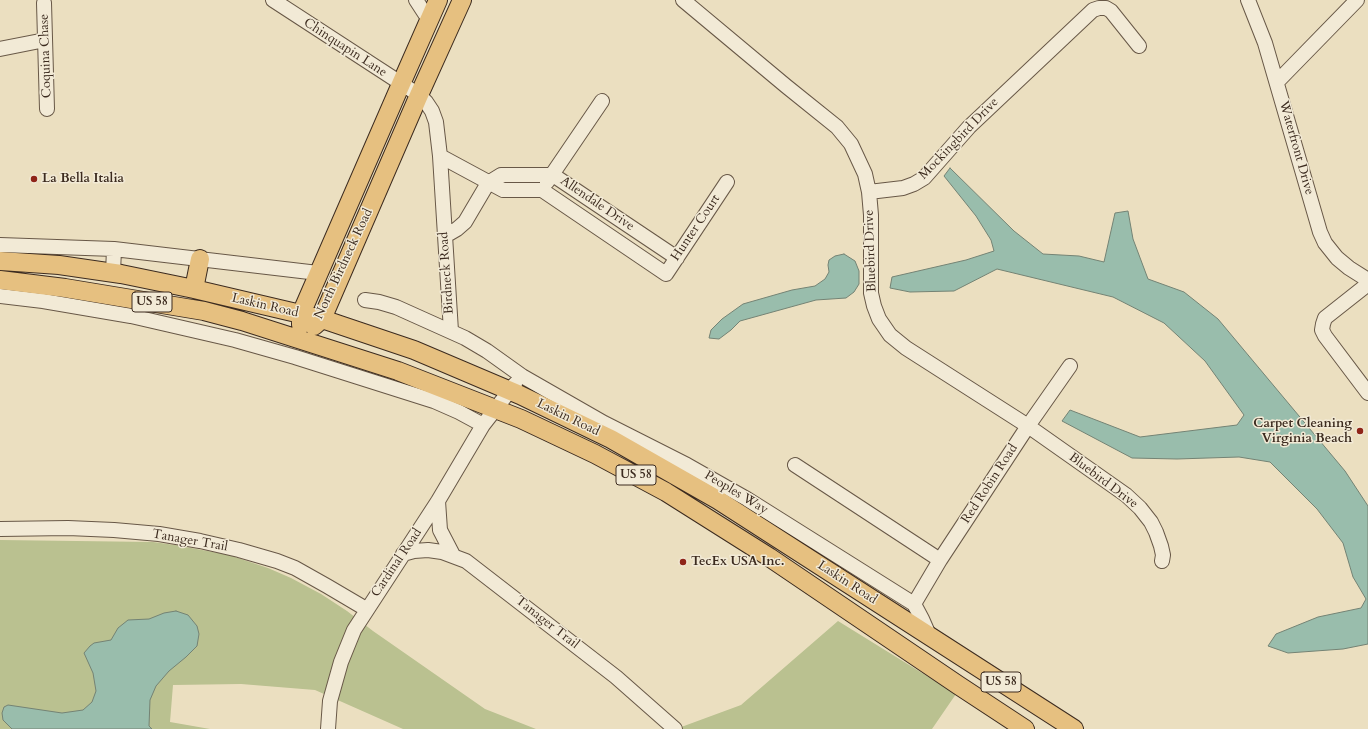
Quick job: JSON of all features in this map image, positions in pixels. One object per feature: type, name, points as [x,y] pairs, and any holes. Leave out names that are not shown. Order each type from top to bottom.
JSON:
[{"type":"main road","name":"North Birdneck Road","points":[[301,340],[301,314],[400,84],[438,0]]},
{"type":"main road","name":"North Birdneck Road","points":[[301,340],[322,319],[462,0]]},
{"type":"main road","points":[[194,289],[200,259]]},
{"type":"main road","name":"Laskin Road","points":[[0,261],[59,265],[113,273],[194,289],[322,319],[414,350],[509,390],[611,439],[718,500],[766,521],[780,539],[1074,729]]},
{"type":"main road","name":"Laskin Road","points":[[0,280],[64,288],[204,311],[242,321],[398,371],[521,419],[595,454],[666,492],[769,557],[958,685],[1026,729]]},
{"type":"main road","points":[[769,557],[780,539]]},
{"type":"street","name":"Chinquapin Lane","points":[[272,0],[419,95]]},
{"type":"street","points":[[416,0],[429,20]]},
{"type":"street","name":"Bluebird Drive","points":[[683,0],[837,127],[851,144],[861,163],[869,192],[871,215],[871,293],[874,306],[883,325],[890,334],[906,348],[1028,426],[1126,495],[1140,508],[1151,522],[1161,546],[1163,555],[1162,561]]},
{"type":"street","name":"Waterfront Drive","points":[[1248,0],[1265,43],[1320,232],[1337,258],[1349,268],[1368,280]]},
{"type":"street","points":[[1277,82],[1357,0]]},
{"type":"street","name":"Coquina Chase","points":[[44,3],[47,109]]},
{"type":"street","name":"Mockingbird Drive","points":[[869,192],[903,188],[924,178],[969,127],[1093,10],[1106,8],[1111,11],[1139,46]]},
{"type":"street","points":[[0,49],[45,40]]},
{"type":"street","name":"Birdneck Road","points":[[419,95],[432,111],[436,122],[440,156],[451,331],[487,351],[522,376]]},
{"type":"street","points":[[542,190],[602,101]]},
{"type":"street","name":"Allendale Drive","points":[[440,156],[502,190],[542,190],[666,274]]},
{"type":"street","name":"Allendale Drive","points":[[488,183],[501,175],[553,175],[677,258]]},
{"type":"street","name":"Hunter Court","points":[[666,274],[727,182]]},
{"type":"street","points":[[445,236],[465,222],[488,183]]},
{"type":"street","points":[[0,245],[114,249],[318,273]]},
{"type":"street","points":[[113,273],[114,249]]},
{"type":"street","points":[[1368,284],[1326,318],[1322,330],[1368,393]]},
{"type":"street","points":[[0,296],[43,301],[167,324],[234,340],[295,357],[434,400],[483,425]]},
{"type":"street","points":[[365,300],[396,307],[451,331]]},
{"type":"street","points":[[295,357],[301,340]]},
{"type":"street","name":"Red Robin Road","points":[[914,604],[940,560],[1028,426],[1070,366]]},
{"type":"street","points":[[495,409],[522,376]]},
{"type":"street","name":"Peoples Way","points":[[522,376],[604,423],[687,465],[766,521],[914,604]]},
{"type":"street","name":"Cardinal Road","points":[[328,729],[330,701],[340,662],[354,630],[438,501],[483,425],[495,409]]},
{"type":"street","points":[[795,465],[940,560]]},
{"type":"street","points":[[438,501],[440,530],[453,555]]},
{"type":"street","name":"Tanager Trail","points":[[0,529],[68,528],[114,530],[159,534],[200,541],[239,550],[295,568],[366,610]]},
{"type":"street","name":"Tanager Trail","points":[[403,554],[414,551],[428,550],[453,555],[466,561],[616,677],[675,729]]},
{"type":"street","points":[[914,604],[929,635]]},
{"type":"shaded area","points":[[950,168],[1014,231],[1043,254],[1079,256],[1104,262],[1115,213],[1128,211],[1133,239],[1148,279],[1184,292],[1218,319],[1345,471],[1368,506],[1368,644],[1343,649],[1288,653],[1268,646],[1276,634],[1318,617],[1361,608],[1366,599],[1353,577],[1343,543],[1317,509],[1270,462],[1239,457],[1177,459],[1132,458],[1062,421],[1070,410],[1140,437],[1237,425],[1244,415],[1205,361],[1164,323],[1113,297],[997,269],[954,291],[910,292],[890,288],[892,277],[966,260],[994,251],[991,240],[976,216],[944,176]]},
{"type":"shaded area","points":[[844,254],[855,261],[859,271],[859,284],[854,292],[846,298],[816,300],[740,321],[719,339],[709,338],[711,330],[722,319],[743,304],[792,290],[815,286],[825,279],[829,272],[829,260],[835,256]]},
{"type":"shaded area","points":[[0,540],[153,542],[229,555],[268,568],[321,594],[485,709],[536,729],[403,729],[315,690],[241,684],[173,685],[170,722],[210,729],[0,729]]},
{"type":"shaded area","points":[[176,611],[188,615],[197,626],[199,634],[197,646],[169,671],[156,686],[150,700],[149,726],[152,729],[12,729],[3,720],[2,713],[4,707],[8,705],[62,713],[83,710],[92,702],[96,691],[93,673],[84,653],[90,646],[94,643],[111,640],[118,628],[128,620],[149,619],[164,613]]},
{"type":"shaded area","points":[[838,621],[956,694],[932,729],[671,729],[684,726],[741,705]]},
{"type":"place","name":"La Bella Italia","points":[[34,179]]},
{"type":"place","name":"Carpet Cleaning Virginia Beach","points":[[1360,431]]},
{"type":"place","name":"TecEx USA Inc.","points":[[683,562]]}]
